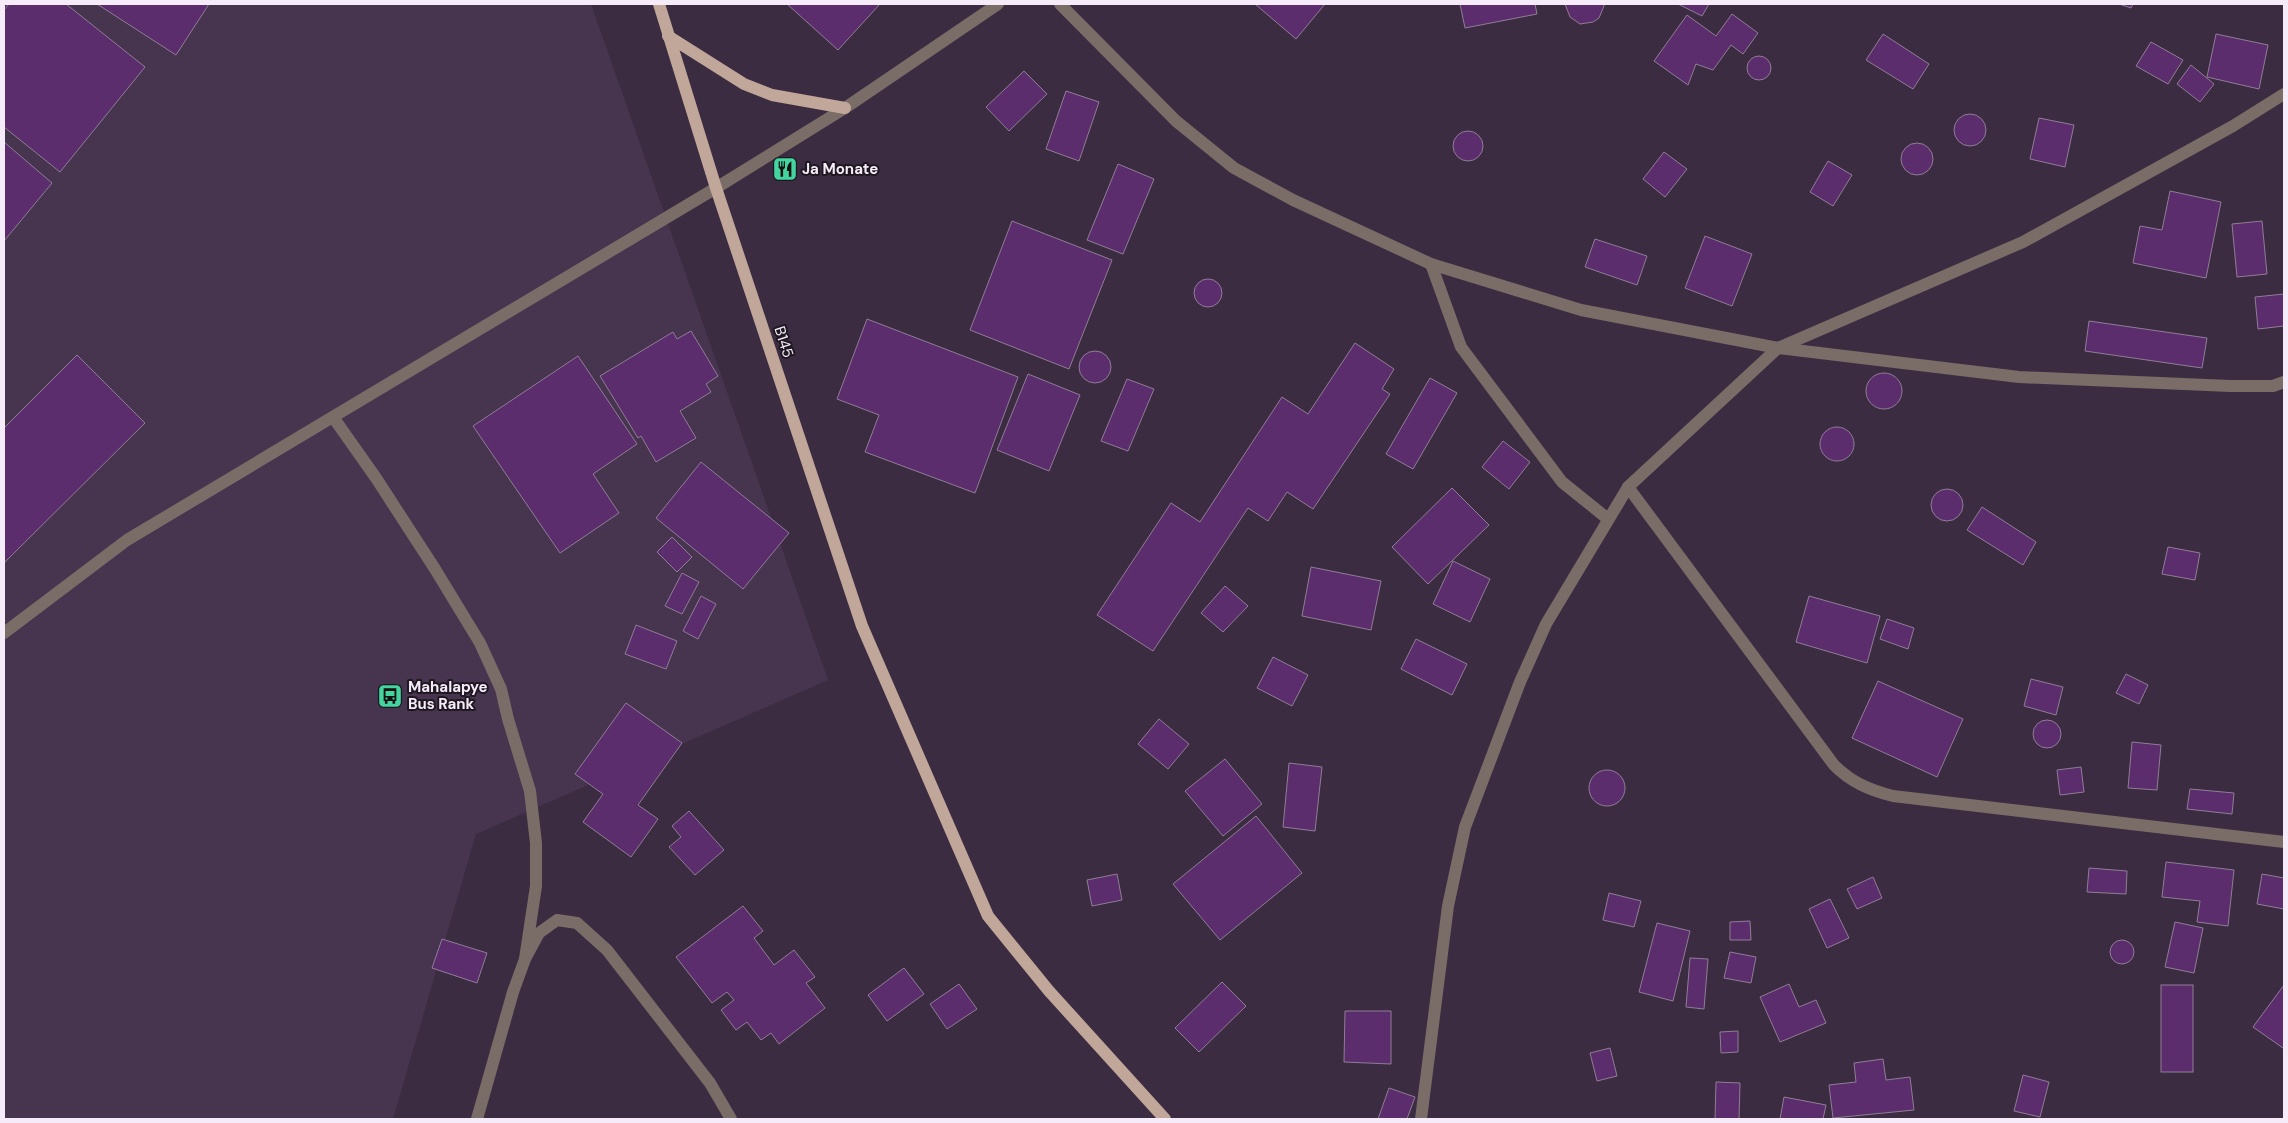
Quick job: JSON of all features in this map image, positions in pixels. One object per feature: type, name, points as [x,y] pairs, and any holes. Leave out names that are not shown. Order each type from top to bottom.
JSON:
[{"type":"main road","name":"B145","points":[[658,4],[716,188],[862,626],[988,916],[1049,991],[1165,1119]]},
{"type":"main road","points":[[668,36],[744,84],[772,95],[845,108]]},
{"type":"street","points":[[4,633],[128,540],[716,188],[845,108],[998,4]]},
{"type":"street","points":[[1060,4],[1176,121],[1234,168],[1294,200],[1431,264],[1582,310],[1778,348],[2019,376],[2230,386],[2273,386],[2284,382]]},
{"type":"street","points":[[1421,1119],[1448,906],[1465,827],[1520,682],[1546,624],[1628,487],[1778,348],[2023,242],[2233,126],[2284,94]]},
{"type":"street","points":[[1431,264],[1461,347],[1562,482],[1608,519]]},
{"type":"street","points":[[333,417],[376,478],[435,569],[480,643],[501,689],[530,791],[536,843],[536,886],[525,959]]},
{"type":"street","points":[[1628,487],[1834,765],[1845,776],[1861,786],[1893,796],[2284,842]]},
{"type":"street","points":[[477,1119],[513,992],[525,959],[539,934],[557,920],[577,923],[607,950],[710,1083],[731,1119]]},
{"type":"shaded area","points":[[4,4],[591,4],[828,680],[476,834],[393,1119],[4,1119]]},
{"type":"building","points":[[9,4],[66,4],[145,67],[60,172],[4,127],[4,10]]},
{"type":"building","points":[[97,4],[209,4],[176,55]]},
{"type":"building","points":[[787,4],[880,4],[838,50]]},
{"type":"building","points":[[1255,4],[1325,4],[1296,39]]},
{"type":"building","points":[[1460,4],[1535,4],[1537,14],[1465,28]]},
{"type":"building","points":[[1565,4],[1604,4],[1604,6],[1599,18],[1593,22],[1580,24],[1570,17]]},
{"type":"building","points":[[1678,4],[1709,4],[1702,16]]},
{"type":"building","points":[[2119,4],[2133,4],[2131,8]]},
{"type":"building","points":[[1732,14],[1758,33],[1743,54],[1731,45],[1713,70],[1696,64],[1688,85],[1654,61],[1687,15],[1716,36]]},
{"type":"building","points":[[1883,34],[1929,64],[1913,89],[1866,60]]},
{"type":"building","points":[[2216,34],[2268,45],[2259,89],[2207,77]]},
{"type":"building","points":[[2151,42],[2183,60],[2168,84],[2136,66]]},
{"type":"building","points":[[1759,56],[1768,59],[1771,68],[1768,77],[1759,80],[1750,77],[1747,68],[1750,59]]},
{"type":"building","points":[[2191,65],[2214,84],[2200,102],[2177,84]]},
{"type":"building","points":[[1024,71],[1047,94],[1009,131],[986,107]]},
{"type":"building","points":[[1066,91],[1099,102],[1079,161],[1046,149]]},
{"type":"building","points":[[1970,114],[1976,115],[1981,119],[1985,124],[1985,136],[1981,141],[1976,145],[1970,146],[1964,145],[1959,141],[1955,136],[1954,130],[1955,124],[1959,119],[1964,115]]},
{"type":"building","points":[[2039,118],[2074,125],[2065,167],[2030,159]]},
{"type":"building","points":[[1468,131],[1479,135],[1483,146],[1479,157],[1468,161],[1457,157],[1453,146],[1457,135]]},
{"type":"building","points":[[4,142],[52,183],[4,241]]},
{"type":"building","points":[[1917,143],[1929,147],[1933,159],[1929,171],[1917,175],[1905,171],[1901,159],[1905,147]]},
{"type":"building","points":[[1664,152],[1687,169],[1665,197],[1643,179]]},
{"type":"building","points":[[1828,161],[1852,175],[1833,206],[1810,192]]},
{"type":"building","points":[[1118,164],[1154,179],[1123,254],[1087,240]]},
{"type":"building","points":[[2170,191],[2221,202],[2206,278],[2133,263],[2140,226],[2162,230]]},
{"type":"building","points":[[1012,221],[1112,260],[1069,369],[970,330]]},
{"type":"building","points":[[2262,221],[2267,274],[2237,277],[2232,224]]},
{"type":"building","points":[[1705,236],[1752,254],[1732,306],[1685,288]]},
{"type":"building","points":[[1595,239],[1647,256],[1637,285],[1585,267]]},
{"type":"building","points":[[1208,279],[1218,283],[1222,293],[1218,303],[1208,307],[1198,303],[1194,293],[1198,283]]},
{"type":"building","points":[[2284,294],[2284,326],[2258,329],[2255,297]]},
{"type":"building","points":[[867,319],[1018,377],[975,493],[865,452],[879,415],[837,399]]},
{"type":"building","points":[[2089,321],[2207,338],[2202,368],[2085,351]]},
{"type":"building","points":[[691,331],[718,376],[706,384],[711,392],[680,411],[696,438],[656,462],[641,436],[638,438],[600,376],[673,332],[677,339]]},
{"type":"building","points":[[1355,343],[1394,369],[1382,389],[1390,394],[1313,509],[1287,492],[1268,521],[1248,508],[1153,651],[1097,615],[1171,503],[1200,522],[1282,397],[1308,414]]},
{"type":"building","points":[[1095,351],[1107,355],[1111,367],[1107,379],[1095,383],[1083,379],[1079,367],[1083,355]]},
{"type":"building","points":[[77,355],[145,423],[4,563],[4,428]]},
{"type":"building","points":[[578,356],[637,444],[593,474],[619,513],[560,553],[473,426]]},
{"type":"building","points":[[1884,373],[1891,374],[1897,378],[1901,384],[1901,398],[1897,404],[1891,408],[1884,409],[1877,408],[1871,404],[1867,398],[1866,391],[1867,384],[1871,378],[1877,374]]},
{"type":"building","points":[[1028,374],[1080,395],[1049,471],[997,450]]},
{"type":"building","points":[[1430,378],[1457,393],[1413,469],[1386,454]]},
{"type":"building","points":[[1127,379],[1154,389],[1128,451],[1101,441]]},
{"type":"building","points":[[1837,427],[1849,432],[1854,444],[1849,456],[1837,461],[1825,456],[1820,444],[1825,432]]},
{"type":"building","points":[[1503,441],[1530,462],[1509,489],[1482,467]]},
{"type":"building","points":[[701,462],[789,533],[743,589],[656,518]]},
{"type":"building","points":[[1452,488],[1489,525],[1428,584],[1392,547]]},
{"type":"building","points":[[1947,489],[1959,493],[1963,505],[1959,517],[1947,521],[1935,517],[1931,505],[1935,493]]},
{"type":"building","points":[[1982,507],[2036,542],[2023,565],[1967,530]]},
{"type":"building","points":[[672,537],[692,557],[677,572],[657,552]]},
{"type":"building","points":[[2168,547],[2200,553],[2195,580],[2162,574]]},
{"type":"building","points":[[1453,561],[1490,579],[1470,622],[1433,604]]},
{"type":"building","points":[[1311,567],[1381,581],[1371,630],[1302,616]]},
{"type":"building","points":[[682,573],[699,582],[682,614],[665,606]]},
{"type":"building","points":[[1225,586],[1248,606],[1223,632],[1201,613]]},
{"type":"building","points":[[701,596],[716,604],[698,639],[683,631]]},
{"type":"building","points":[[1809,596],[1880,616],[1867,663],[1796,642]]},
{"type":"building","points":[[1887,619],[1914,628],[1908,649],[1880,639]]},
{"type":"building","points":[[636,625],[677,641],[666,669],[625,654]]},
{"type":"building","points":[[1416,639],[1467,664],[1452,695],[1401,669]]},
{"type":"building","points":[[1273,657],[1308,675],[1292,706],[1257,688]]},
{"type":"building","points":[[2126,674],[2148,685],[2139,704],[2116,693]]},
{"type":"building","points":[[2031,679],[2063,687],[2056,715],[2024,706]]},
{"type":"building","points":[[1878,681],[1963,719],[1937,777],[1852,738]]},
{"type":"building","points":[[626,703],[682,743],[638,805],[658,819],[631,857],[583,822],[603,794],[575,774]]},
{"type":"building","points":[[1159,719],[1189,744],[1168,769],[1138,744]]},
{"type":"building","points":[[2047,720],[2057,724],[2061,734],[2057,744],[2047,748],[2037,744],[2033,734],[2037,724]]},
{"type":"building","points":[[2132,742],[2161,745],[2157,790],[2128,788]]},
{"type":"building","points":[[1225,759],[1262,804],[1223,836],[1185,791]]},
{"type":"building","points":[[1289,763],[1322,767],[1315,831],[1283,827]]},
{"type":"building","points":[[2081,767],[2084,792],[2060,795],[2057,770]]},
{"type":"building","points":[[1607,770],[1619,776],[1625,788],[1619,800],[1607,806],[1595,800],[1589,788],[1595,776]]},
{"type":"building","points":[[2190,789],[2234,793],[2232,814],[2187,809]]},
{"type":"building","points":[[689,811],[724,850],[695,875],[669,847],[681,837],[672,826]]},
{"type":"building","points":[[1256,816],[1302,873],[1220,940],[1173,884]]},
{"type":"building","points":[[2166,862],[2234,870],[2228,926],[2197,922],[2200,901],[2162,897]]},
{"type":"building","points":[[2089,868],[2127,871],[2126,894],[2087,892]]},
{"type":"building","points":[[1117,874],[1122,900],[1092,906],[1087,880]]},
{"type":"building","points":[[2262,874],[2284,878],[2284,909],[2257,904]]},
{"type":"building","points":[[1873,877],[1882,898],[1857,909],[1847,889]]},
{"type":"building","points":[[1609,893],[1641,901],[1634,927],[1603,920]]},
{"type":"building","points":[[1830,899],[1849,938],[1827,948],[1809,909]]},
{"type":"building","points":[[743,906],[763,931],[754,938],[774,965],[794,950],[815,977],[806,983],[825,1008],[779,1044],[771,1033],[761,1040],[747,1022],[736,1030],[721,1010],[734,1000],[727,992],[712,1003],[676,957]]},
{"type":"building","points":[[1750,921],[1751,940],[1730,940],[1730,922]]},
{"type":"building","points":[[2175,922],[2203,928],[2194,973],[2165,967]]},
{"type":"building","points":[[1657,923],[1690,931],[1673,1001],[1639,992]]},
{"type":"building","points":[[442,939],[487,953],[477,983],[432,968]]},
{"type":"building","points":[[2122,940],[2131,943],[2134,952],[2131,961],[2122,964],[2113,961],[2110,952],[2113,943]]},
{"type":"building","points":[[1730,952],[1756,957],[1751,983],[1724,978]]},
{"type":"building","points":[[1690,958],[1708,959],[1704,1009],[1686,1007]]},
{"type":"building","points":[[904,968],[924,994],[887,1021],[868,995]]},
{"type":"building","points":[[1222,982],[1246,1006],[1199,1052],[1175,1028]]},
{"type":"building","points":[[959,984],[977,1009],[947,1029],[930,1004]]},
{"type":"building","points":[[1789,984],[1799,1007],[1816,1000],[1826,1023],[1780,1042],[1760,997]]},
{"type":"building","points":[[2161,985],[2193,985],[2193,1072],[2161,1072]]},
{"type":"building","points":[[2284,985],[2284,1045],[2283,1048],[2253,1027]]},
{"type":"building","points":[[1345,1011],[1391,1011],[1391,1064],[1344,1062]]},
{"type":"building","points":[[1738,1031],[1738,1052],[1721,1053],[1720,1032]]},
{"type":"building","points":[[1610,1048],[1617,1076],[1597,1081],[1590,1053]]},
{"type":"building","points":[[1883,1059],[1886,1080],[1910,1077],[1914,1110],[1833,1118],[1829,1085],[1856,1082],[1854,1063]]},
{"type":"building","points":[[2023,1075],[2049,1082],[2040,1117],[2014,1111]]},
{"type":"building","points":[[1716,1082],[1740,1083],[1739,1119],[1715,1119]]},
{"type":"building","points":[[1389,1088],[1415,1097],[1407,1119],[1378,1119]]},
{"type":"building","points":[[1784,1097],[1826,1105],[1823,1119],[1780,1119]]},
{"type":"place","name":"Ja Monate","points":[[785,169]]},
{"type":"place","name":"Mahalapye Bus Rank","points":[[390,696]]}]
